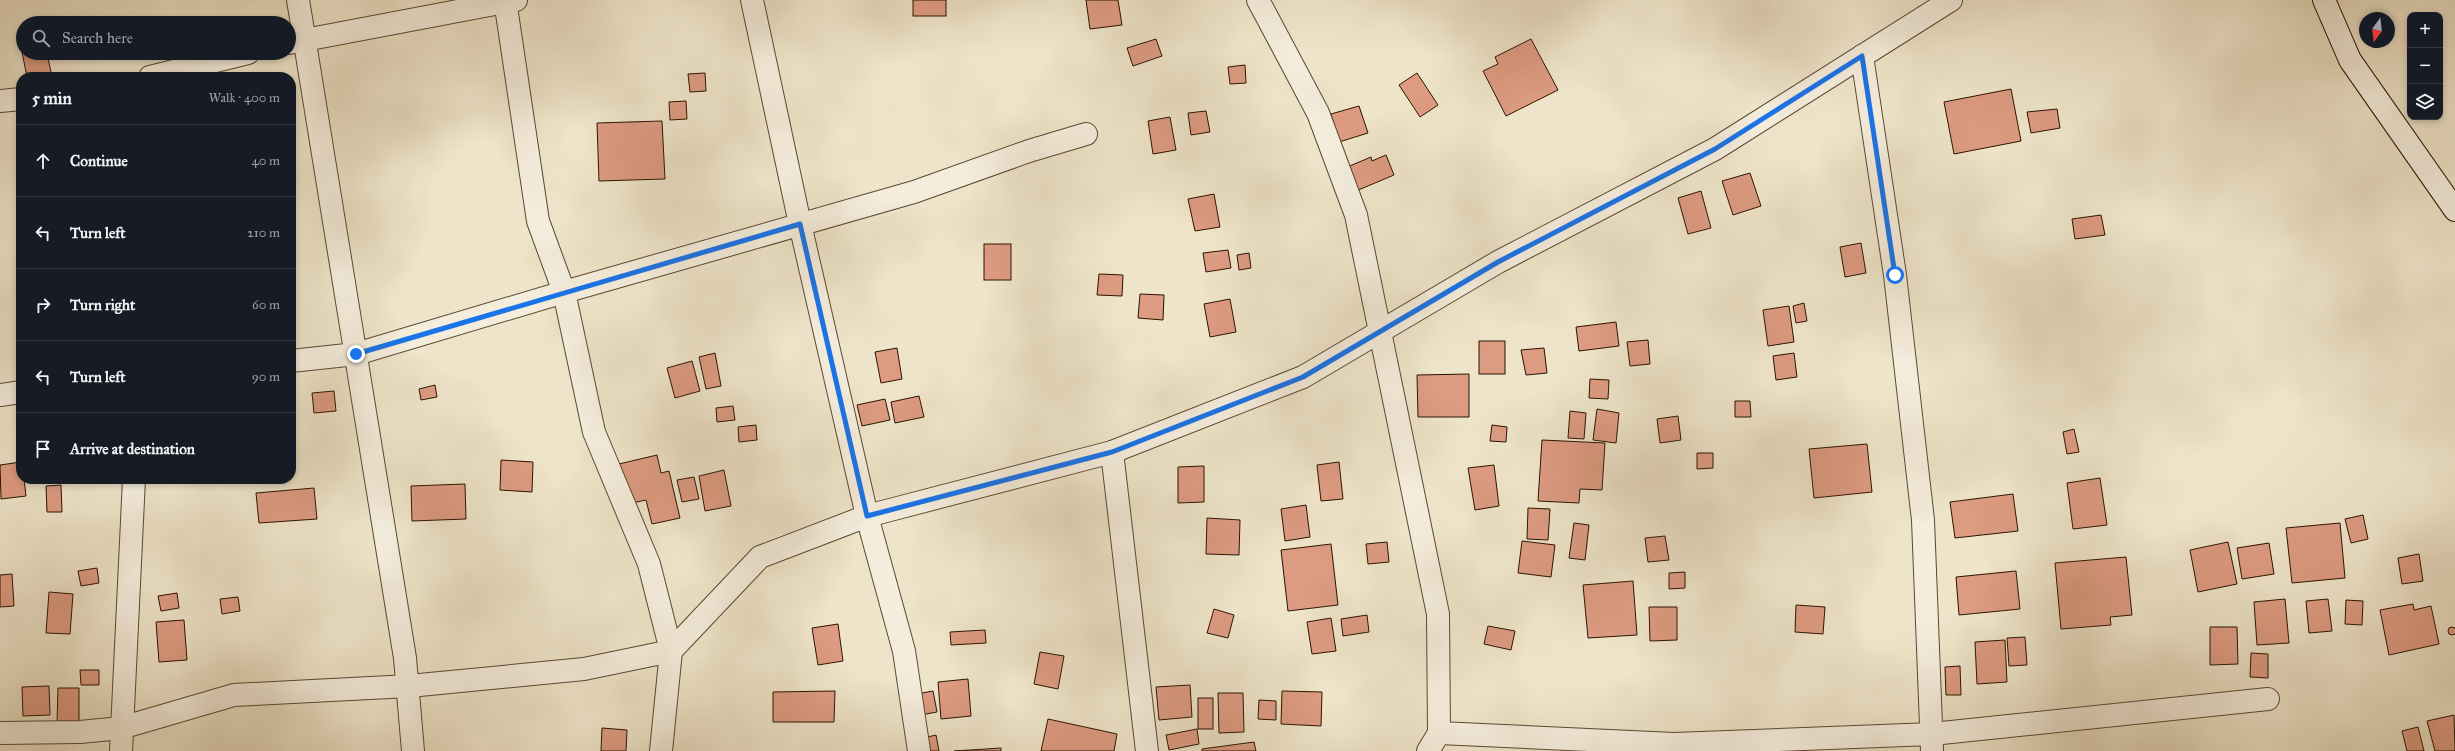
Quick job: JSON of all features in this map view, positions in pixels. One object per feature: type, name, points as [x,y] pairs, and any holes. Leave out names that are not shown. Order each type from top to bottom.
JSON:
[{"type":"street","points":[[298,0],[297,41],[356,354],[409,686],[413,751]]},
{"type":"street","points":[[752,0],[800,224],[867,516],[904,651],[919,751]]},
{"type":"street","points":[[1258,0],[1318,113],[1353,208],[1438,614],[1439,733],[1428,751]]},
{"type":"street","points":[[0,733],[80,732],[121,728],[234,695],[409,686],[584,669],[671,651],[760,557],[867,516],[1112,452],[1303,377],[1498,262],[1715,149],[1951,0]]},
{"type":"street","points":[[2324,0],[2350,60],[2455,210]]},
{"type":"street","points":[[297,41],[509,1],[538,221],[564,292],[594,432],[649,564],[671,651],[661,751]]},
{"type":"street","points":[[1862,56],[1895,275],[1923,520],[1932,742]]},
{"type":"street","points":[[170,72],[219,60]]},
{"type":"street","points":[[0,101],[16,99]]},
{"type":"street","points":[[296,360],[356,354],[564,292],[914,192],[1029,151],[1086,134]]},
{"type":"street","points":[[0,395],[16,393]]},
{"type":"street","points":[[1112,452],[1147,751]]},
{"type":"street","points":[[121,751],[134,484]]},
{"type":"street","points":[[1439,733],[1674,747],[1932,742],[2268,699]]},
{"type":"building","points":[[913,0],[946,0],[946,16],[913,16]]},
{"type":"building","points":[[1086,0],[1118,0],[1122,25],[1090,29]]},
{"type":"building","points":[[1156,39],[1162,56],[1133,66],[1127,48]]},
{"type":"building","points":[[1531,39],[1558,90],[1506,116],[1483,71],[1498,64],[1495,57]]},
{"type":"building","points":[[24,60],[48,60],[51,72],[26,72]]},
{"type":"building","points":[[1245,65],[1246,83],[1230,84],[1228,67]]},
{"type":"building","points":[[705,73],[706,91],[690,92],[688,74]]},
{"type":"building","points":[[1417,73],[1438,105],[1420,117],[1399,85]]},
{"type":"building","points":[[2011,89],[2021,141],[1954,154],[1944,102]]},
{"type":"building","points":[[686,101],[687,119],[670,120],[669,102]]},
{"type":"building","points":[[1359,106],[1368,133],[1339,142],[1331,114]]},
{"type":"building","points":[[2057,109],[2060,128],[2031,133],[2027,112]]},
{"type":"building","points":[[1206,111],[1210,132],[1191,135],[1188,113]]},
{"type":"building","points":[[1170,117],[1176,150],[1153,154],[1148,121]]},
{"type":"building","points":[[662,121],[665,179],[599,181],[597,123]]},
{"type":"building","points":[[1386,155],[1394,175],[1356,191],[1345,168],[1371,157],[1372,161]]},
{"type":"building","points":[[1750,173],[1761,206],[1733,215],[1722,181]]},
{"type":"building","points":[[1701,191],[1711,228],[1688,234],[1678,198]]},
{"type":"building","points":[[1214,194],[1220,227],[1195,231],[1188,199]]},
{"type":"building","points":[[2101,215],[2105,235],[2075,239],[2072,219]]},
{"type":"building","points":[[1861,243],[1866,273],[1845,277],[1840,247]]},
{"type":"building","points":[[984,244],[1011,244],[1011,280],[984,280]]},
{"type":"building","points":[[1228,250],[1231,268],[1206,272],[1203,253]]},
{"type":"building","points":[[1249,253],[1251,268],[1239,270],[1237,255]]},
{"type":"building","points":[[1099,274],[1123,275],[1122,296],[1097,295]]},
{"type":"building","points":[[1140,294],[1164,295],[1163,320],[1138,318]]},
{"type":"building","points":[[1230,299],[1236,332],[1210,337],[1204,304]]},
{"type":"building","points":[[1804,303],[1807,321],[1796,323],[1793,306]]},
{"type":"building","points":[[1789,306],[1794,342],[1768,346],[1763,310]]},
{"type":"building","points":[[1616,322],[1619,346],[1579,351],[1576,327]]},
{"type":"building","points":[[1648,340],[1650,364],[1630,366],[1627,342]]},
{"type":"building","points":[[1479,341],[1505,341],[1505,374],[1479,374]]},
{"type":"building","points":[[897,348],[902,379],[881,383],[875,352]]},
{"type":"building","points":[[1544,348],[1547,373],[1526,375],[1521,350]]},
{"type":"building","points":[[715,353],[721,386],[706,389],[699,357]]},
{"type":"building","points":[[1794,353],[1797,377],[1776,380],[1773,356]]},
{"type":"building","points":[[692,361],[700,391],[675,398],[667,368]]},
{"type":"building","points":[[1469,374],[1469,417],[1418,417],[1417,375]]},
{"type":"building","points":[[1590,379],[1609,380],[1608,399],[1589,398]]},
{"type":"building","points":[[435,385],[437,397],[421,400],[419,389]]},
{"type":"building","points":[[334,391],[336,411],[314,413],[312,393]]},
{"type":"building","points":[[919,396],[924,417],[895,423],[891,402]]},
{"type":"building","points":[[885,399],[890,420],[862,426],[857,405]]},
{"type":"building","points":[[1735,401],[1750,401],[1751,417],[1735,417]]},
{"type":"building","points":[[733,406],[735,420],[717,422],[716,408]]},
{"type":"building","points":[[1597,409],[1619,413],[1616,443],[1593,440]]},
{"type":"building","points":[[1570,411],[1586,413],[1584,439],[1568,438]]},
{"type":"building","points":[[1678,416],[1681,440],[1660,443],[1657,419]]},
{"type":"building","points":[[756,425],[757,440],[739,442],[738,427]]},
{"type":"building","points":[[1492,425],[1507,427],[1506,442],[1490,441]]},
{"type":"building","points":[[2074,429],[2079,452],[2067,454],[2063,432]]},
{"type":"building","points":[[1542,440],[1605,443],[1602,490],[1580,489],[1579,503],[1538,501]]},
{"type":"building","points":[[1867,444],[1872,492],[1814,498],[1809,449]]},
{"type":"building","points":[[1697,453],[1713,453],[1713,468],[1697,469]]},
{"type":"building","points":[[657,455],[661,473],[669,471],[680,518],[652,524],[646,500],[628,504],[619,464]]},
{"type":"building","points":[[501,460],[533,462],[532,492],[500,490]]},
{"type":"building","points":[[1339,462],[1343,499],[1321,501],[1317,465]]},
{"type":"building","points":[[16,463],[16,484],[25,484],[26,496],[1,499],[0,465]]},
{"type":"building","points":[[1494,465],[1499,506],[1475,510],[1468,468]]},
{"type":"building","points":[[1204,466],[1204,502],[1178,503],[1178,467]]},
{"type":"building","points":[[724,470],[731,506],[705,511],[699,476]]},
{"type":"building","points":[[694,477],[699,499],[682,502],[677,480]]},
{"type":"building","points":[[2100,478],[2107,525],[2073,529],[2067,483]]},
{"type":"building","points":[[465,484],[466,519],[412,521],[411,486]]},
{"type":"building","points":[[61,485],[62,512],[47,512],[46,486]]},
{"type":"building","points":[[314,488],[317,519],[259,523],[256,493]]},
{"type":"building","points":[[2013,494],[2018,531],[1955,538],[1950,502]]},
{"type":"building","points":[[1306,505],[1310,537],[1285,541],[1281,509]]},
{"type":"building","points":[[1528,508],[1550,509],[1548,540],[1527,539]]},
{"type":"building","points":[[2363,515],[2368,539],[2351,543],[2345,519]]},
{"type":"building","points":[[1207,518],[1240,520],[1239,555],[1206,554]]},
{"type":"building","points":[[1574,523],[1589,525],[1585,560],[1569,558]]},
{"type":"building","points":[[2340,523],[2345,578],[2292,583],[2286,528]]},
{"type":"building","points":[[1665,536],[1669,560],[1648,562],[1645,538]]},
{"type":"building","points":[[1522,541],[1555,545],[1551,577],[1518,573]]},
{"type":"building","points":[[1387,542],[1389,562],[1368,564],[1366,544]]},
{"type":"building","points":[[2228,542],[2237,584],[2198,592],[2190,550]]},
{"type":"building","points":[[2269,543],[2274,574],[2242,579],[2237,548]]},
{"type":"building","points":[[1331,544],[1338,605],[1288,611],[1281,550]]},
{"type":"building","points":[[2419,554],[2423,581],[2402,584],[2398,558]]},
{"type":"building","points":[[2126,557],[2132,615],[2110,617],[2111,625],[2061,629],[2055,563]]},
{"type":"building","points":[[97,568],[99,583],[81,586],[78,571]]},
{"type":"building","points":[[2016,571],[2020,609],[1959,615],[1956,577]]},
{"type":"building","points":[[1685,572],[1685,588],[1669,589],[1669,573]]},
{"type":"building","points":[[12,574],[14,606],[0,607],[0,575]]},
{"type":"building","points":[[1633,581],[1637,635],[1588,638],[1583,585]]},
{"type":"building","points":[[49,592],[73,594],[70,634],[46,633]]},
{"type":"building","points":[[177,593],[179,608],[161,611],[158,596]]},
{"type":"building","points":[[238,597],[240,611],[222,614],[220,599]]},
{"type":"building","points":[[2285,599],[2289,643],[2257,645],[2254,602]]},
{"type":"building","points":[[2328,599],[2332,631],[2309,633],[2306,601]]},
{"type":"building","points":[[2346,600],[2363,601],[2362,625],[2345,624]]},
{"type":"building","points":[[2413,604],[2414,610],[2431,606],[2439,644],[2389,655],[2380,610]]},
{"type":"building","points":[[1796,605],[1825,607],[1823,634],[1795,632]]},
{"type":"building","points":[[1649,607],[1677,607],[1677,640],[1650,641]]},
{"type":"building","points":[[1214,609],[1234,615],[1228,638],[1207,633]]},
{"type":"building","points":[[1367,615],[1369,632],[1343,636],[1341,619]]},
{"type":"building","points":[[1331,618],[1336,651],[1312,654],[1307,622]]},
{"type":"building","points":[[184,620],[187,660],[159,662],[156,622]]},
{"type":"building","points":[[838,624],[843,661],[818,665],[812,628]]},
{"type":"building","points":[[1488,626],[1515,631],[1511,650],[1484,644]]},
{"type":"building","points":[[2210,627],[2237,627],[2238,664],[2210,665]]},
{"type":"building","points":[[2450,627],[2454,627],[2456,631],[2454,635],[2450,635],[2448,633],[2448,629]]},
{"type":"building","points":[[985,630],[986,643],[951,645],[950,632]]},
{"type":"building","points":[[2025,637],[2027,665],[2009,666],[2007,638]]},
{"type":"building","points":[[2005,640],[2007,682],[1977,684],[1975,642]]},
{"type":"building","points":[[1040,652],[1064,656],[1058,689],[1034,684]]},
{"type":"building","points":[[2251,653],[2268,654],[2268,678],[2250,677]]},
{"type":"building","points":[[1960,666],[1961,695],[1946,695],[1945,667]]},
{"type":"building","points":[[80,670],[99,670],[99,685],[81,685]]},
{"type":"building","points":[[968,679],[971,716],[941,719],[938,682]]},
{"type":"building","points":[[1190,685],[1192,717],[1159,720],[1156,687]]},
{"type":"building","points":[[49,686],[50,715],[23,716],[22,687]]},
{"type":"building","points":[[58,688],[79,688],[79,722],[57,722]]},
{"type":"building","points":[[835,691],[834,722],[773,722],[773,692]]},
{"type":"building","points":[[933,691],[937,712],[915,716],[912,695]]},
{"type":"building","points":[[1282,691],[1322,692],[1321,726],[1281,724]]},
{"type":"building","points":[[1218,693],[1243,693],[1244,732],[1219,733]]},
{"type":"building","points":[[1198,698],[1213,698],[1213,729],[1198,729]]},
{"type":"building","points":[[1259,700],[1276,701],[1276,720],[1258,719]]},
{"type":"building","points":[[2454,715],[2455,751],[2435,751],[2427,721]]},
{"type":"building","points":[[1048,719],[1117,734],[1114,751],[1041,751]]},
{"type":"building","points":[[2418,727],[2424,751],[2407,751],[2402,731]]},
{"type":"building","points":[[602,728],[627,730],[626,751],[601,751]]},
{"type":"building","points":[[1197,729],[1199,744],[1169,750],[1166,735]]},
{"type":"building","points":[[936,735],[939,751],[921,751],[919,739]]},
{"type":"building","points":[[1254,742],[1256,751],[1202,751],[1202,749]]},
{"type":"building","points":[[1001,748],[1001,751],[954,751]]},
{"type":"route","points":[[356,354],[800,224],[867,516],[1112,452],[1303,377],[1498,262],[1715,149],[1862,56],[1895,275]]}]
